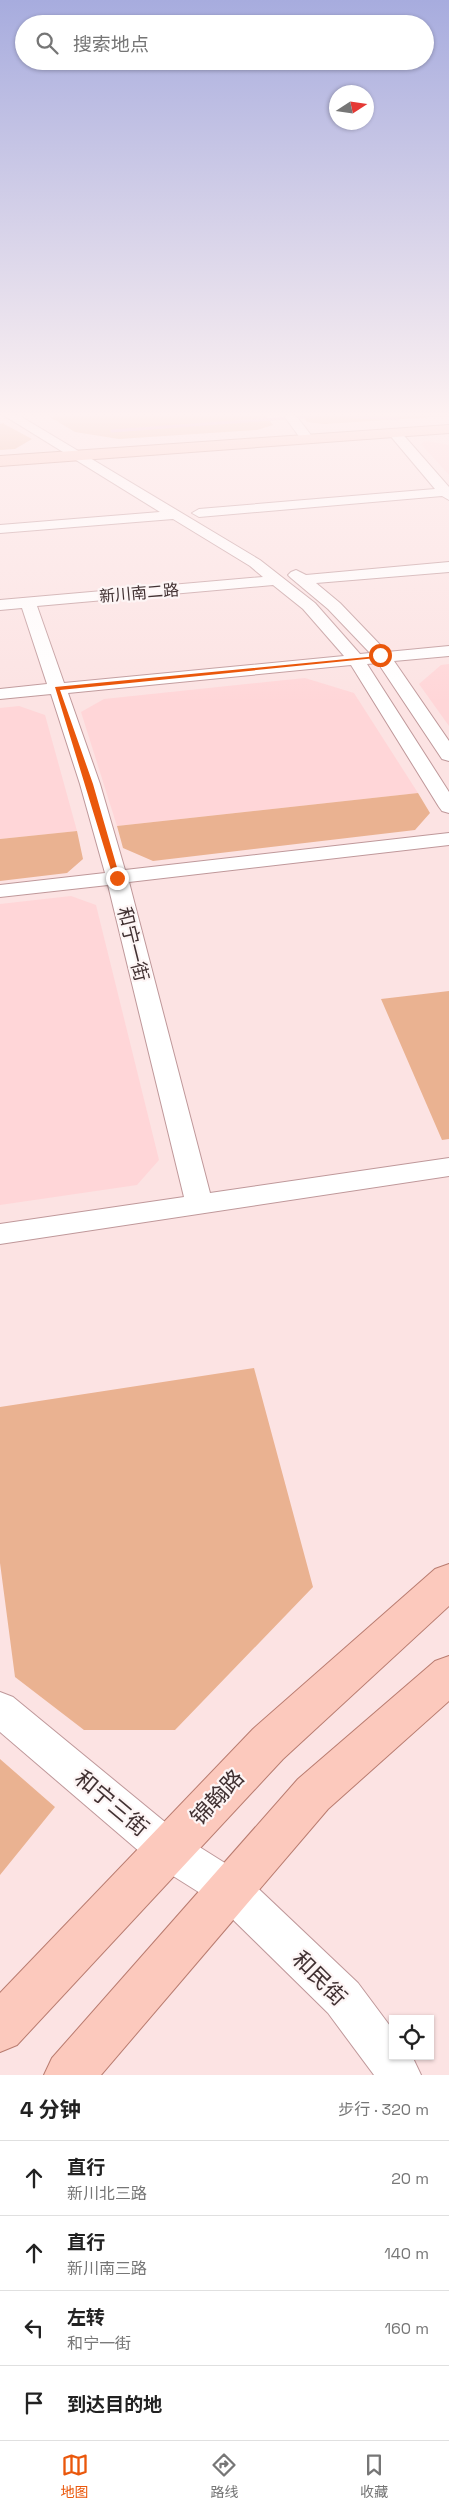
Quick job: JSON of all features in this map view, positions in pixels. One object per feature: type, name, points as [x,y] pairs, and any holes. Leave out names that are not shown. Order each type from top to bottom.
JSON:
[{"type":"main road","name":"锦翰路","points":[[0,2028],[268,1744],[449,1581]]},
{"type":"main road","points":[[69,2075],[313,1794],[449,1675]]},
{"type":"street","points":[[167,510],[230,547],[282,573],[303,580],[334,606],[383,657],[449,755]]},
{"type":"street","points":[[194,510],[272,557]]},
{"type":"street","points":[[199,513],[240,510]]},
{"type":"street","points":[[0,529],[175,515]]},
{"type":"street","points":[[303,580],[449,567]]},
{"type":"street","points":[[282,573],[356,660],[449,807]]},
{"type":"street","name":"新川南二路","points":[[0,605],[282,573]]},
{"type":"street","name":"和宁一街","points":[[28,602],[90,784],[117,878],[199,1203]]},
{"type":"street","points":[[0,694],[449,651]]},
{"type":"street","points":[[0,891],[449,840]]},
{"type":"street","points":[[0,1234],[449,1167]]},
{"type":"street","name":"和宁三街","points":[[0,1709],[168,1850],[230,1889]]},
{"type":"street","name":"和民街","points":[[230,1889],[343,1998],[400,2075]]},
{"type":"shaded area","points":[[449,664],[449,726],[419,684],[441,665]]},
{"type":"shaded area","points":[[305,678],[354,693],[418,793],[117,826],[81,712],[104,699]]},
{"type":"shaded area","points":[[19,706],[45,715],[77,831],[0,839],[0,708]]},
{"type":"shaded area","points":[[418,793],[430,813],[415,830],[153,861],[123,848],[117,826]]},
{"type":"shaded area","points":[[77,831],[83,859],[67,873],[0,881],[0,839]]},
{"type":"shaded area","points":[[71,896],[96,905],[159,1160],[137,1185],[0,1205],[0,904]]},
{"type":"shaded area","points":[[449,991],[449,1139],[442,1140],[381,999]]},
{"type":"shaded area","points":[[254,1368],[313,1587],[175,1730],[84,1730],[15,1677],[0,1563],[0,1407]]},
{"type":"shaded area","points":[[0,1759],[55,1807],[0,1875]]},
{"type":"route","points":[[117,878],[90,784],[57,688],[383,657],[380,655]]}]
